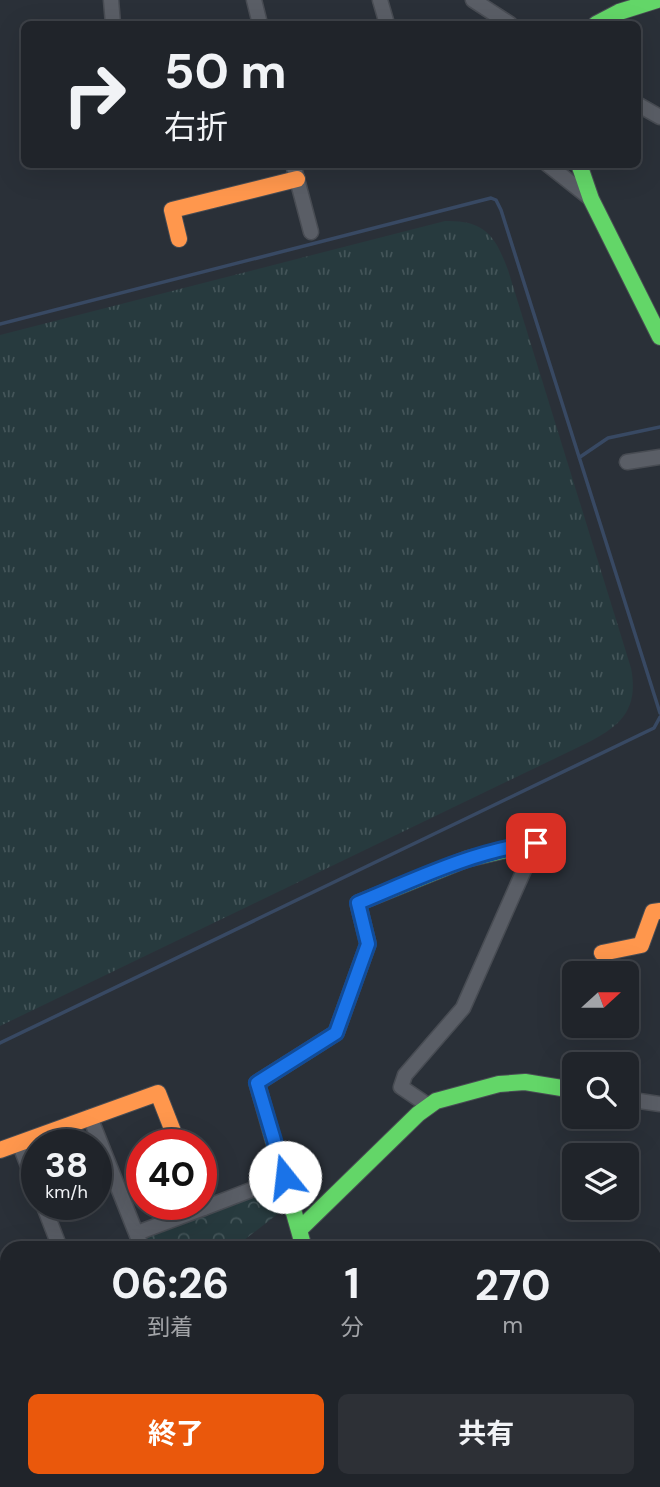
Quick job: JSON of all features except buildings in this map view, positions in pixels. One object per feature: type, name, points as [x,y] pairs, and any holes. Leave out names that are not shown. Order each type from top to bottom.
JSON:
[{"type":"street","points":[[111,0],[113,21]]},
{"type":"street","points":[[254,0],[259,21]]},
{"type":"street","points":[[380,0],[386,21]]},
{"type":"street","points":[[472,0],[505,21]]},
{"type":"street","points":[[602,21],[619,12],[657,0]]},
{"type":"street","points":[[641,106],[660,117]]},
{"type":"street","points":[[552,168],[592,199]]},
{"type":"street","points":[[580,168],[592,199],[660,338]]},
{"type":"street","points":[[178,239],[172,210],[295,172],[311,232]]},
{"type":"street","points":[[627,462],[660,457]]},
{"type":"street","points":[[429,1106],[401,1087],[405,1075],[463,1008],[536,843]]},
{"type":"street","points":[[303,1241],[257,1083],[336,1033],[368,944],[358,903],[479,854],[509,846],[536,843]]},
{"type":"street","points":[[602,953],[641,946],[653,912],[660,911]]},
{"type":"street","points":[[300,1229],[436,1101],[499,1084],[525,1082],[562,1088]]},
{"type":"street","points":[[0,1150],[158,1093],[172,1129]]},
{"type":"street","points":[[639,1101],[660,1104]]},
{"type":"street","points":[[90,1117],[140,1241]]},
{"type":"street","points":[[19,1143],[21,1148]]},
{"type":"street","points":[[217,1200],[285,1177]]},
{"type":"street","points":[[49,1220],[57,1241]]},
{"type":"street","points":[[137,1233],[167,1220]]},
{"type":"green space","points":[[445,221],[469,223],[486,232],[498,247],[508,270],[631,668],[633,682],[630,705],[618,723],[599,737],[0,1026],[0,335]]},
{"type":"green space","points":[[278,1186],[284,1209],[243,1241],[145,1241],[144,1237],[189,1220],[217,1220],[217,1209]]},
{"type":"waterway","points":[[0,324],[491,198],[496,200],[660,713]]},
{"type":"waterway","points":[[580,457],[608,438],[660,427]]},
{"type":"waterway","points":[[0,1043],[654,728],[660,717]]},
{"type":"traffic: fast","points":[[602,21],[619,12],[657,0]]},
{"type":"traffic: fast","points":[[580,168],[591,199],[660,337]]},
{"type":"traffic: fast","points":[[302,1241],[257,1083],[336,1033],[368,944],[358,903],[467,859],[536,843]]},
{"type":"traffic: fast","points":[[300,1229],[418,1114],[436,1101],[499,1084],[525,1082],[562,1088]]},
{"type":"traffic: slow","points":[[179,239],[172,210],[297,179]]},
{"type":"traffic: slow","points":[[602,953],[641,945],[653,912],[660,911]]},
{"type":"traffic: slow","points":[[0,1150],[158,1093],[172,1129]]},
{"type":"route","points":[[285,1177],[257,1083],[336,1033],[368,944],[358,903],[479,854],[509,846],[536,843]]}]
